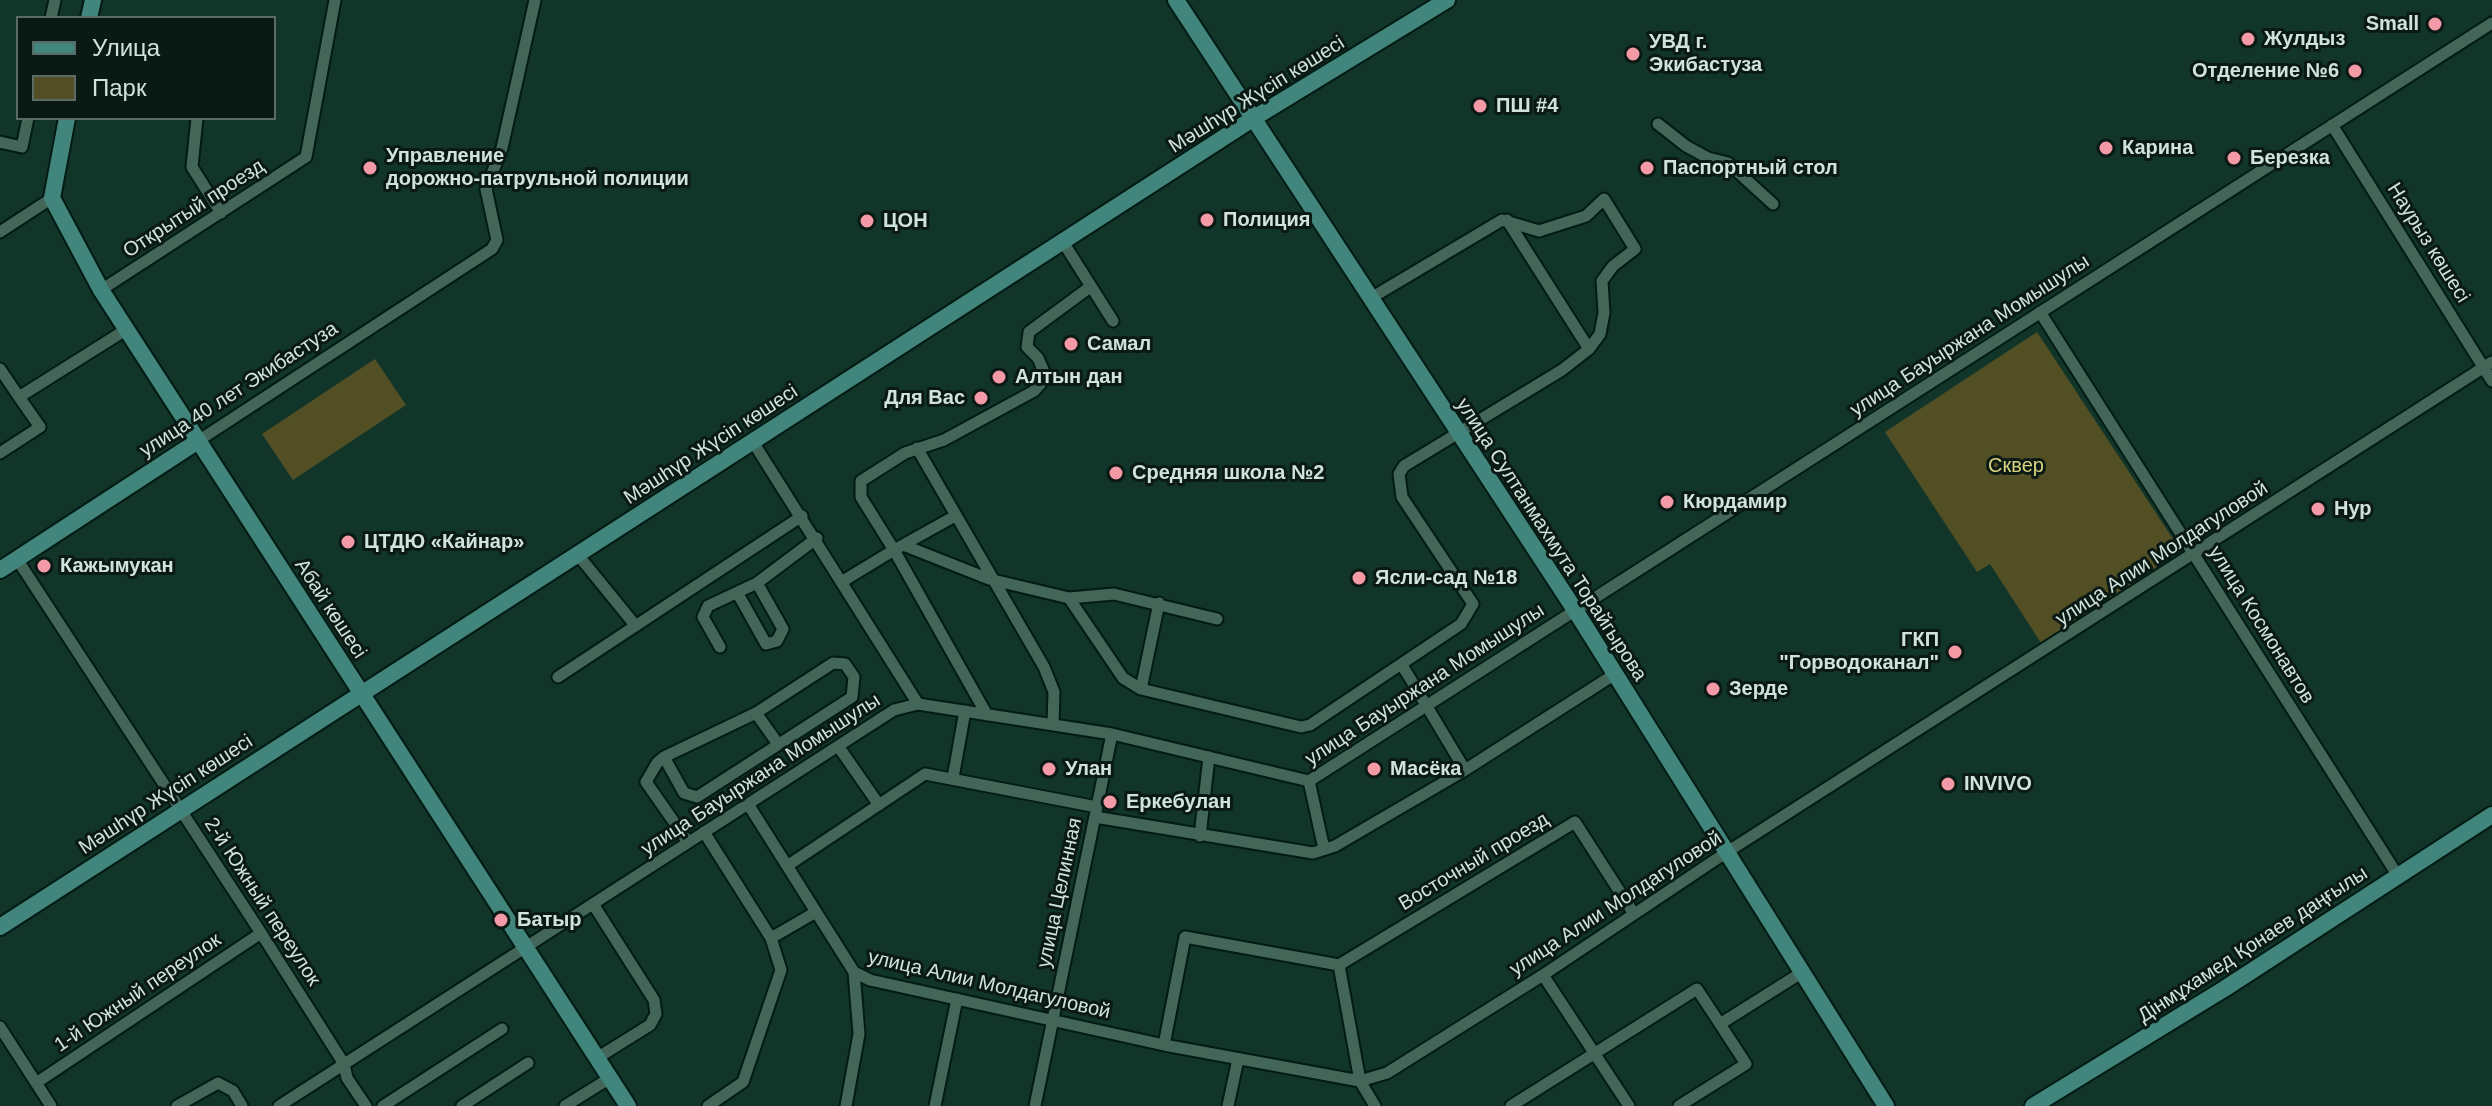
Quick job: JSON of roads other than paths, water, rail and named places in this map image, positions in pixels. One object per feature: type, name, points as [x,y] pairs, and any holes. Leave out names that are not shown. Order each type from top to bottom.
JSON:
[{"type":"street","name":"Открытый проезд","points":[[101,290],[306,157],[335,0]]},
{"type":"street","name":"улица 40 лет Экибастуза","points":[[0,570],[492,249],[497,240],[486,189],[502,148],[535,0]]},
{"type":"street","name":"улица Султанмахмута Торайгырова","points":[[1176,0],[1575,610],[1724,854],[1886,1106]]},
{"type":"street","name":"Мәшһүр Жүсіп көшесі","points":[[0,927],[1254,118],[1447,0]]},
{"type":"street","name":"улица Бауыржана Момышулы","points":[[279,1106],[894,710],[918,704],[1112,734],[1309,781],[2492,23]]},
{"type":"street","points":[[0,142],[22,147],[28,120]]},
{"type":"street","points":[[0,232],[52,198],[67,120]]},
{"type":"street","points":[[197,120],[190,154],[192,167],[221,213]]},
{"type":"street","points":[[1658,124],[1686,146],[1708,158],[1728,163],[1773,204]]},
{"type":"street","name":"Наурыз көшесі","points":[[2332,125],[2488,365],[2492,381]]},
{"type":"street","name":"Абай көшесі","points":[[52,198],[101,290],[628,1106]]},
{"type":"street","points":[[1069,598],[1123,678],[1141,689],[1301,727],[1310,725],[1461,624],[1473,604],[1398,485],[1399,474],[1404,466],[1562,370],[1589,349],[1600,334],[1604,313],[1602,281],[1613,266],[1635,249],[1604,199],[1586,216],[1539,231],[1506,219]]},
{"type":"street","points":[[1371,298],[1506,219]]},
{"type":"street","points":[[1506,219],[1589,349]]},
{"type":"street","points":[[1063,242],[1113,321]]},
{"type":"street","points":[[987,715],[898,548],[859,488],[861,481],[917,448],[944,440],[1034,391],[1042,382],[1044,372],[1038,358],[1027,347],[1029,332],[1090,287]]},
{"type":"street","name":"улица Космонавтов","points":[[2040,312],[2398,876]]},
{"type":"street","points":[[19,397],[127,329]]},
{"type":"street","name":"улица Алии Молдагуловой","points":[[748,804],[854,972],[870,980],[1164,1045],[1360,1081],[1387,1073],[1543,975],[1724,854],[2488,365]]},
{"type":"street","points":[[0,369],[40,427],[0,453]]},
{"type":"street","points":[[753,442],[817,538],[918,704]]},
{"type":"street","points":[[917,448],[989,579],[1044,667],[1054,692],[1053,725]]},
{"type":"street","points":[[558,677],[802,516]]},
{"type":"street","points":[[843,581],[955,516]]},
{"type":"street","points":[[720,647],[703,617],[708,606],[757,583],[817,538]]},
{"type":"street","points":[[898,548],[989,579],[1069,598],[1114,594],[1217,619]]},
{"type":"street","points":[[578,555],[635,625]]},
{"type":"street","name":"2-й Южный переулок","points":[[17,559],[261,933],[344,1064],[347,1078],[366,1106]]},
{"type":"street","points":[[738,594],[766,644],[777,641],[783,629],[757,583]]},
{"type":"street","points":[[1141,689],[1159,603]]},
{"type":"street","points":[[664,757],[684,793],[697,797],[852,697],[856,688],[854,677],[845,664],[833,663],[756,713],[664,757],[646,782],[688,842]]},
{"type":"street","points":[[1402,665],[1465,770]]},
{"type":"street","points":[[787,866],[925,774],[1200,836],[1313,853],[1465,770],[1615,674]]},
{"type":"street","points":[[953,778],[965,711]]},
{"type":"street","points":[[756,713],[778,744]]},
{"type":"street","name":"улица Целинная","points":[[1035,1106],[1112,734]]},
{"type":"street","points":[[838,746],[879,805]]},
{"type":"street","points":[[1200,836],[1209,757]]},
{"type":"street","points":[[1309,781],[1324,849]]},
{"type":"street","name":"Дінмұхамед Қонаев даңғылы","points":[[2033,1106],[2224,989],[2492,815]]},
{"type":"street","name":"Восточный проезд","points":[[1339,965],[1575,822],[1634,914]]},
{"type":"street","points":[[704,832],[771,938],[781,970],[743,1082],[708,1106]]},
{"type":"street","points":[[593,904],[654,1000],[656,1014],[650,1025],[597,1058]]},
{"type":"street","points":[[771,938],[816,912]]},
{"type":"street","name":"1-й Южный переулок","points":[[36,1083],[261,933]]},
{"type":"street","points":[[1164,1045],[1185,937],[1339,965],[1360,1081],[1375,1106]]},
{"type":"street","points":[[846,1106],[859,1034],[854,972]]},
{"type":"street","points":[[1720,1024],[1801,973]]},
{"type":"street","points":[[1543,975],[1629,1106]]},
{"type":"street","points":[[1511,1106],[1697,989],[1746,1064],[1679,1106]]},
{"type":"street","points":[[935,1106],[957,999]]},
{"type":"street","points":[[0,1027],[51,1106]]},
{"type":"street","points":[[383,1106],[502,1029]]},
{"type":"street","points":[[1228,1106],[1238,1059]]},
{"type":"street","points":[[462,1106],[528,1063]]},
{"type":"street","points":[[565,1106],[610,1078]]},
{"type":"street","points":[[177,1106],[218,1083],[233,1091],[242,1106]]},
{"type":"place","name":"Small","points":[[2435,24]]},
{"type":"place","name":"Жулдыз","points":[[2248,39]]},
{"type":"place","name":"УВД г. Экибастуза","points":[[1633,54]]},
{"type":"place","name":"Отделение №6","points":[[2355,71]]},
{"type":"place","name":"ПШ #4","points":[[1480,106]]},
{"type":"place","name":"Карина","points":[[2106,148]]},
{"type":"place","name":"Березка","points":[[2234,158]]},
{"type":"place","name":"Управление дорожно-патрульной полиции","points":[[370,168]]},
{"type":"place","name":"Паспортный стол","points":[[1647,168]]},
{"type":"place","name":"Полиция","points":[[1207,220]]},
{"type":"place","name":"ЦОН","points":[[867,221]]},
{"type":"place","name":"Самал","points":[[1071,344]]},
{"type":"place","name":"Алтын дан","points":[[999,377]]},
{"type":"place","name":"Для Вас","points":[[981,398]]},
{"type":"place","name":"Средняя школа №2","points":[[1116,473]]},
{"type":"place","name":"Кюрдамир","points":[[1667,502]]},
{"type":"place","name":"Нур","points":[[2318,509]]},
{"type":"place","name":"ЦТДЮ «Кайнар»","points":[[348,542]]},
{"type":"place","name":"Кажымукан","points":[[44,566]]},
{"type":"place","name":"Ясли-сад №18","points":[[1359,578]]},
{"type":"place","name":"ГКП \"Горводоканал\"","points":[[1955,652]]},
{"type":"place","name":"Зерде","points":[[1713,689]]},
{"type":"place","name":"Улан","points":[[1049,769]]},
{"type":"place","name":"Масёка","points":[[1374,769]]},
{"type":"place","name":"INVIVO","points":[[1948,784]]},
{"type":"place","name":"Еркебулан","points":[[1110,802]]},
{"type":"place","name":"Батыр","points":[[501,920]]},
{"type":"park label","name":"Сквер","points":[[2016,466]]}]
